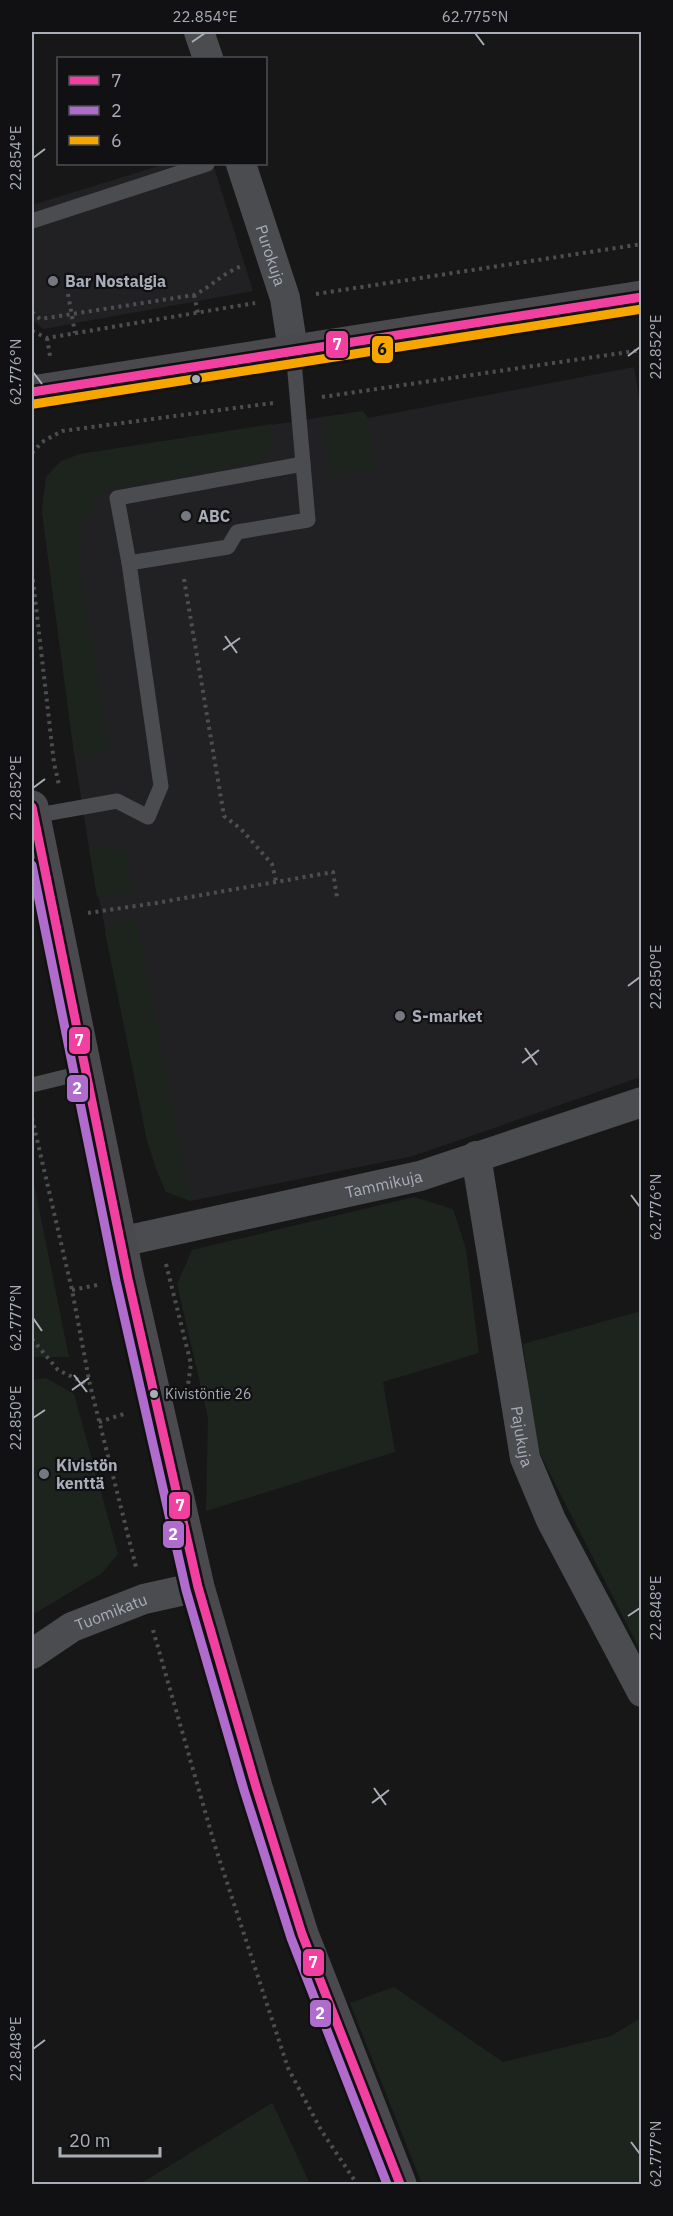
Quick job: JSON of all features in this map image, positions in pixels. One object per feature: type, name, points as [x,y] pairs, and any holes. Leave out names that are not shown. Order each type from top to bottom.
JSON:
[{"type":"main road","points":[[32,392],[642,297]]},
{"type":"main road","points":[[32,812],[120,1242],[198,1587],[256,1787],[302,1934],[400,2184]]},
{"type":"street","points":[[199,32],[207,57]]},
{"type":"street","name":"Purokuja","points":[[241,165],[285,298],[293,350]]},
{"type":"street","name":"Tammikuja","points":[[120,1242],[420,1176],[642,1102]]},
{"type":"street","name":"Pajukuja","points":[[476,1156],[525,1458],[551,1520],[642,1692]]},
{"type":"street","name":"Tuomikatu","points":[[32,1654],[72,1627],[144,1599],[198,1587]]},
{"type":"lane","points":[[32,222],[204,165]]},
{"type":"lane","points":[[129,563],[228,547],[237,532],[308,520],[293,350]]},
{"type":"lane","points":[[32,812],[117,801],[148,817],[161,786],[129,563],[117,498],[303,464]]},
{"type":"lane","points":[[32,1085],[85,1072]]},
{"type":"path","points":[[32,331],[47,338],[285,298],[642,244]]},
{"type":"path","points":[[32,312],[40,319],[194,295],[208,288],[226,272],[272,257]]},
{"type":"path","points":[[68,294],[75,333]]},
{"type":"path","points":[[194,295],[198,313]]},
{"type":"path","points":[[32,453],[42,442],[62,430],[297,400],[642,350]]},
{"type":"path","points":[[180,555],[224,816],[241,829],[272,864],[276,881]]},
{"type":"path","points":[[32,572],[54,763]]},
{"type":"path","points":[[53,920],[333,872],[337,897]]},
{"type":"path","points":[[32,1118],[72,1290],[99,1422],[144,1599],[215,1846],[288,2068],[321,2130],[357,2184]]},
{"type":"path","points":[[165,1260],[191,1364],[188,1386]]},
{"type":"path","points":[[32,1339],[58,1370],[90,1385]]},
{"type":"path","points":[[99,1422],[125,1414]]},
{"type":"shaded area","points":[[162,165],[213,165],[253,291],[43,329],[32,319],[32,205]]},
{"type":"shaded area","points":[[634,367],[642,416],[641,1077],[413,1156],[191,1201],[166,1192],[147,1140],[89,848],[42,512],[46,477],[61,461],[80,454],[363,411],[368,418]]},
{"type":"shaded area","points":[[363,411],[368,418],[376,468],[331,475],[323,417]]},
{"type":"shaded area","points":[[272,424],[272,453],[259,462],[108,489],[93,504],[82,526],[80,571],[109,748],[87,758],[74,753],[42,512],[49,475],[59,464],[80,454]]},
{"type":"shaded area","points":[[89,848],[125,849],[133,892],[97,897]]},
{"type":"shaded area","points":[[136,918],[191,1201],[166,1192],[147,1140],[105,932],[111,924]]},
{"type":"shaded area","points":[[32,1174],[69,1357],[32,1357]]},
{"type":"shaded area","points":[[414,1197],[453,1209],[466,1249],[479,1353],[383,1382],[395,1452],[206,1511],[208,1418],[177,1284],[192,1250]]},
{"type":"shaded area","points":[[641,1311],[641,1652],[537,1448],[523,1344]]},
{"type":"shaded area","points":[[46,1378],[74,1394],[118,1554],[102,1573],[32,1615],[32,1380]]},
{"type":"shaded area","points":[[394,1987],[503,2062],[611,2036],[641,2018],[641,2184],[422,2184],[350,2003]]},
{"type":"shaded area","points":[[272,2103],[310,2184],[140,2184]]},
{"type":"transit line","name":"7","points":[[32,392],[642,297]]},
{"type":"transit line","name":"6","points":[[34,404],[642,309]]},
{"type":"transit line","name":"7","points":[[32,807],[128,1279],[198,1587],[256,1787],[302,1934],[400,2184]]},
{"type":"transit line","name":"2","points":[[32,865],[116,1281],[186,1590],[244,1790],[291,1938],[387,2184]]},
{"type":"place","name":"Bar Nostalgia","points":[[53,281]]},
{"type":"place","name":"ABC","points":[[186,516]]},
{"type":"place","name":"S-market","points":[[400,1016]]},
{"type":"place","name":"Kivistöntie 26","points":[[154,1394]]},
{"type":"place","name":"Kivistön kenttä","points":[[44,1474]]}]
